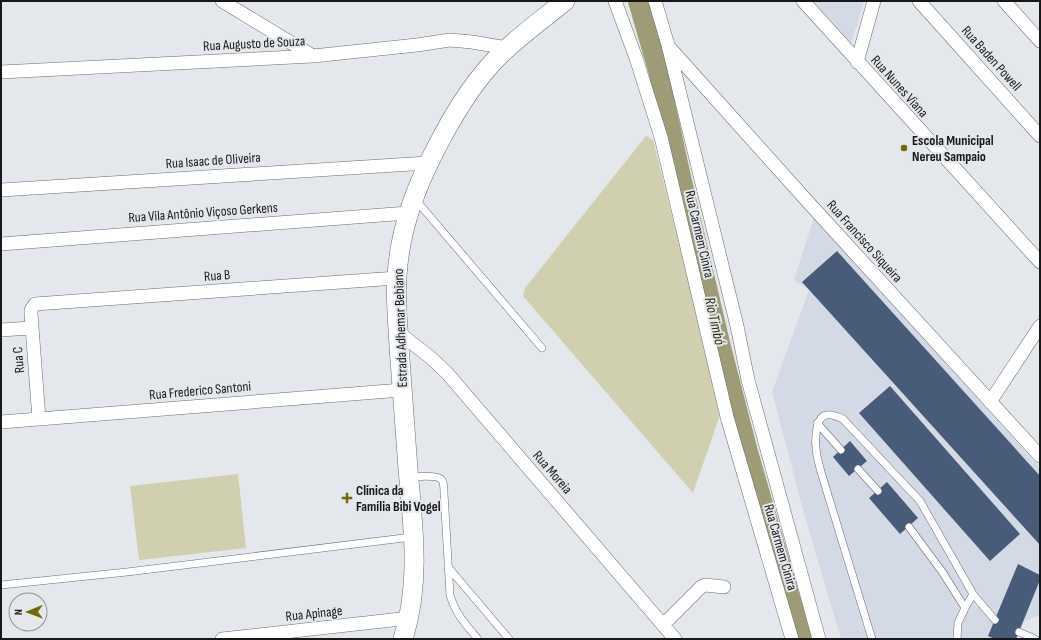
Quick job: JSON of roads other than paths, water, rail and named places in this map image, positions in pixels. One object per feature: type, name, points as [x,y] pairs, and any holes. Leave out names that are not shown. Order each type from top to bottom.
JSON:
[{"type":"main road","name":"Estrada Adhemar Bebiano","points":[[403,639],[410,618],[414,580],[414,537],[402,390],[397,278],[399,254],[411,205],[428,162],[458,107],[469,92],[495,60],[507,48],[565,1]]},
{"type":"street","points":[[222,1],[313,56]]},
{"type":"street","name":"Rua Carmem Cinira","points":[[615,1],[636,58],[661,136],[729,423],[792,639]]},
{"type":"street","name":"Rua Carmem Cinira","points":[[655,1],[668,45],[736,319],[748,380],[819,639]]},
{"type":"street","name":"Rua Nunes Viana","points":[[802,1],[1040,262]]},
{"type":"street","points":[[857,62],[874,1]]},
{"type":"street","name":"Rua Baden Powell","points":[[919,1],[1040,136]]},
{"type":"street","points":[[1004,1],[1040,41]]},
{"type":"street","name":"Rua Augusto de Souza","points":[[1,72],[313,56],[450,40],[507,48]]},
{"type":"street","name":"Rua Francisco Siqueira","points":[[668,45],[813,207],[1040,456]]},
{"type":"street","name":"Rua Isaac de Oliveira","points":[[1,190],[428,162]]},
{"type":"street","name":"Rua Vila Antônio Viçoso Gerkens","points":[[1,244],[411,205]]},
{"type":"street","name":"Rua B","points":[[40,303],[397,278]]},
{"type":"street","name":"Rua C","points":[[39,419],[31,328],[31,310],[35,304],[40,303]]},
{"type":"street","points":[[990,402],[1040,326]]},
{"type":"street","points":[[1,330],[31,328]]},
{"type":"street","name":"Rua Moreia","points":[[399,333],[430,357],[447,373],[675,639]]},
{"type":"street","name":"Rua Frederico Santoni","points":[[1,422],[402,390]]},
{"type":"street","points":[[663,625],[701,587],[705,585],[724,587]]},
{"type":"street","name":"Rua Apinage","points":[[222,639],[410,618]]},
{"type":"lane","points":[[411,205],[542,348]]},
{"type":"lane","points":[[872,639],[821,472],[816,447],[817,423],[821,417],[826,414],[834,414],[843,419],[920,501],[973,594],[995,620]]},
{"type":"lane","points":[[817,423],[841,450]]},
{"type":"lane","points":[[858,469],[878,491]]},
{"type":"lane","points":[[409,477],[432,476],[442,480],[450,595],[453,606],[460,618],[478,639]]},
{"type":"lane","points":[[908,527],[943,572],[965,608]]},
{"type":"lane","points":[[1,586],[414,537]]},
{"type":"lane","points":[[448,567],[509,639]]},
{"type":"lane","points":[[957,639],[958,623],[973,594]]},
{"type":"lane","points":[[1019,632],[1035,639]]},
{"type":"waterway","name":"Rio Timbó","points":[[638,1],[658,70],[681,177],[720,343],[748,452],[802,639]]},
{"type":"place","name":"Escola Municipal Nereu Sampaio","points":[[904,148]]},
{"type":"place","name":"Clínica da Família Bibi Vogel","points":[[347,498]]}]
